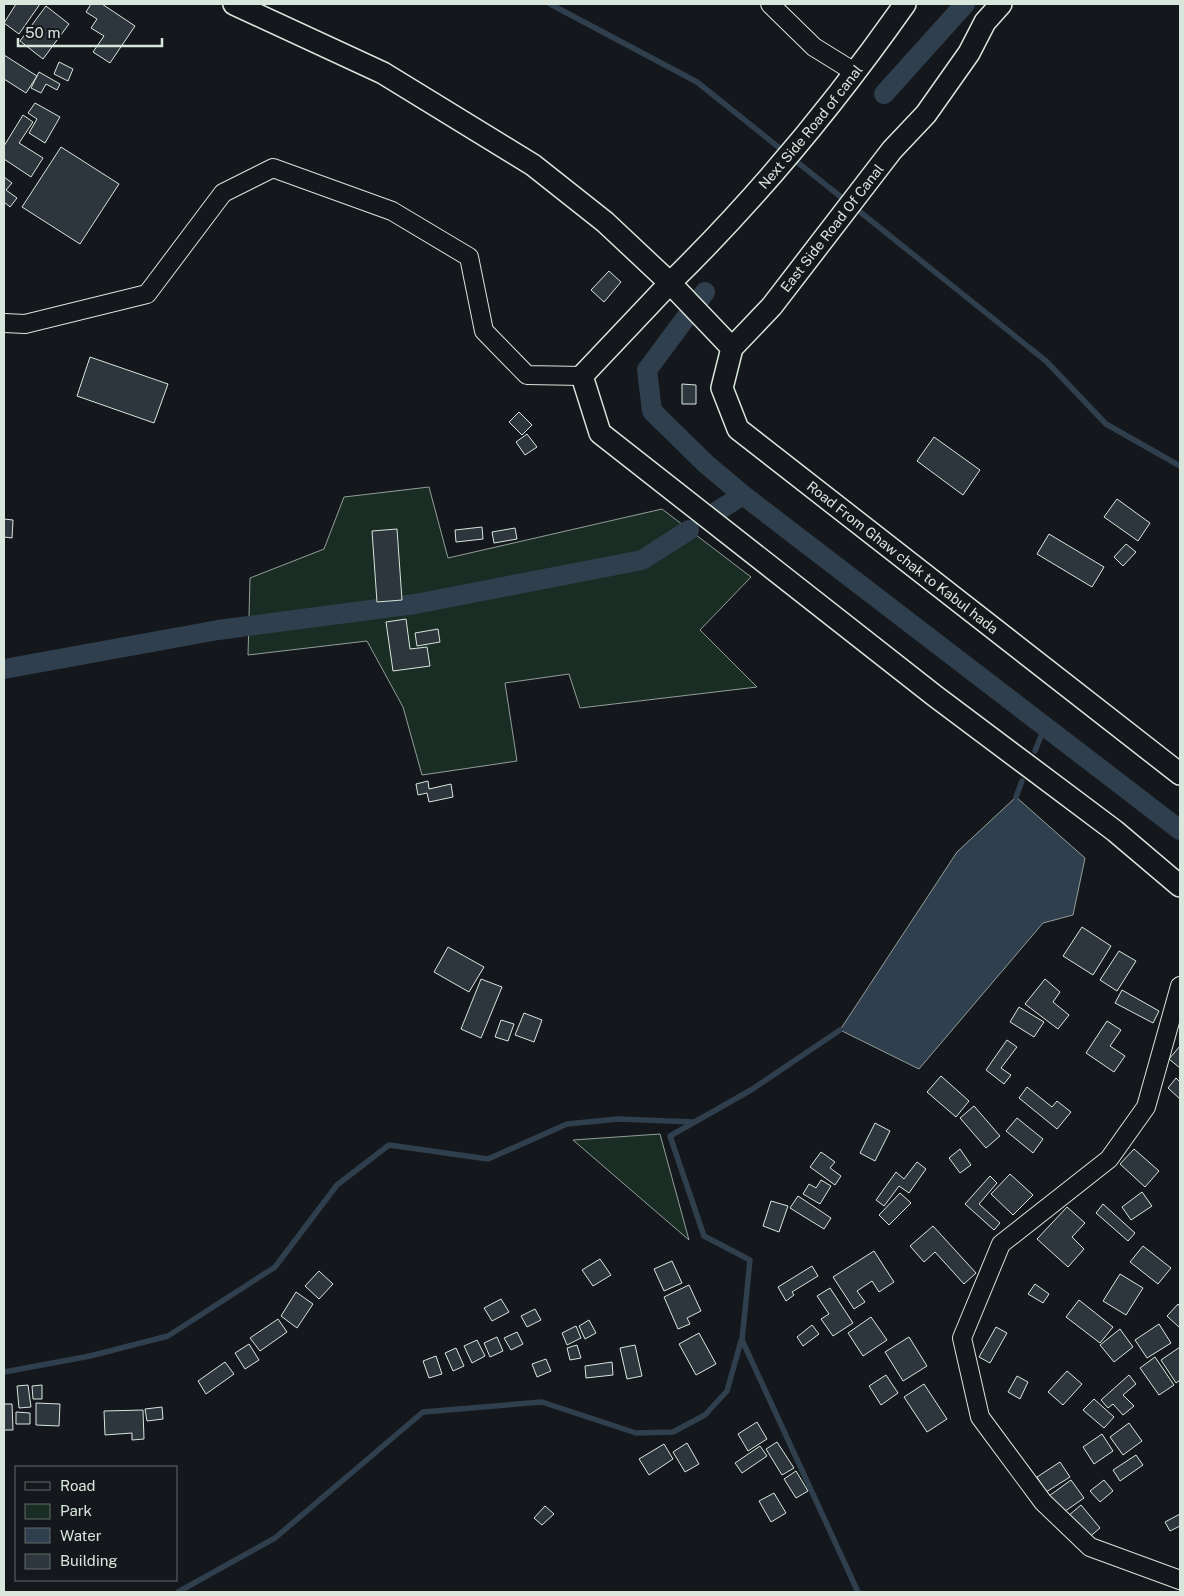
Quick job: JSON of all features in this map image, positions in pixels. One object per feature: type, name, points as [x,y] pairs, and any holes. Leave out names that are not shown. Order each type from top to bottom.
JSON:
[{"type":"street","points":[[234,4],[383,73],[533,165],[605,222],[676,288],[726,341]]},
{"type":"street","points":[[770,4],[814,48],[856,73]]},
{"type":"street","name":"Next Side Road of canal","points":[[582,376],[676,288],[709,246],[856,73],[905,4]]},
{"type":"street","name":"East Side Road Of Canal","points":[[772,306],[892,150],[926,114],[969,53],[986,22],[1002,4]]},
{"type":"street","points":[[4,323],[25,324],[147,294],[223,193],[273,168],[392,211],[469,257],[484,330],[528,375],[582,376],[600,432],[935,696],[1115,831],[1180,886]]},
{"type":"street","name":"Road From Ghaw chak to Kabul hada","points":[[772,306],[726,341],[722,388],[738,428],[1180,774]]},
{"type":"street","points":[[1180,986],[1146,1107],[1109,1159],[1001,1244],[962,1338],[980,1417],[1042,1502],[1090,1547],[1180,1580]]},
{"type":"green space","points":[[429,487],[448,558],[662,509],[751,577],[700,630],[757,687],[580,708],[569,674],[505,683],[517,761],[422,775],[403,707],[367,641],[248,655],[250,578],[324,549],[344,497]]},
{"type":"green space","points":[[660,1134],[689,1240],[573,1140]]},
{"type":"water","points":[[1016,797],[1085,858],[1073,915],[1043,923],[919,1069],[840,1030],[957,852]]},
{"type":"building","points":[[16,4],[40,4],[19,34],[4,23]]},
{"type":"building","points":[[91,4],[102,4],[135,26],[110,63],[93,52],[104,36],[91,28],[97,19],[86,12]]},
{"type":"building","points":[[46,6],[69,24],[43,59],[20,41]]},
{"type":"building","points":[[4,55],[37,76],[26,93],[4,79]]},
{"type":"building","points":[[59,62],[73,69],[68,81],[54,74]]},
{"type":"building","points":[[39,72],[60,84],[57,90],[46,84],[41,93],[31,88]]},
{"type":"building","points":[[35,103],[60,117],[45,143],[29,133],[37,119],[28,113]]},
{"type":"building","points":[[23,115],[33,122],[19,143],[43,158],[31,177],[4,159],[4,146]]},
{"type":"building","points":[[61,147],[119,184],[80,244],[22,207]]},
{"type":"building","points":[[4,177],[12,183],[6,190],[17,198],[10,207],[4,202]]},
{"type":"building","points":[[609,271],[621,282],[604,302],[591,290]]},
{"type":"building","points":[[90,357],[168,384],[154,423],[77,396]]},
{"type":"building","points":[[682,384],[696,385],[696,404],[682,404]]},
{"type":"building","points":[[519,412],[532,425],[522,435],[509,422]]},
{"type":"building","points":[[527,434],[537,447],[525,455],[516,442]]},
{"type":"building","points":[[934,437],[980,470],[963,495],[917,461]]},
{"type":"building","points":[[1117,499],[1150,523],[1138,541],[1104,517]]},
{"type":"building","points":[[4,519],[13,520],[12,538],[4,537]]},
{"type":"building","points":[[482,527],[483,539],[456,542],[455,530]]},
{"type":"building","points":[[515,528],[517,539],[494,543],[492,532]]},
{"type":"building","points":[[397,529],[402,600],[377,602],[372,531]]},
{"type":"building","points":[[1049,534],[1104,567],[1092,587],[1037,554]]},
{"type":"building","points":[[1126,544],[1136,552],[1123,566],[1114,557]]},
{"type":"building","points":[[406,619],[410,649],[427,647],[430,666],[393,671],[386,622]]},
{"type":"building","points":[[438,629],[440,642],[417,646],[415,633]]},
{"type":"building","points":[[428,781],[429,789],[451,784],[453,797],[429,802],[427,793],[418,795],[416,784]]},
{"type":"building","points":[[1082,927],[1111,946],[1093,975],[1063,956]]},
{"type":"building","points":[[448,947],[484,967],[469,992],[434,972]]},
{"type":"building","points":[[1119,951],[1136,961],[1117,991],[1100,980]]},
{"type":"building","points":[[481,979],[502,987],[481,1038],[461,1029]]},
{"type":"building","points":[[1045,979],[1060,992],[1053,1002],[1069,1015],[1058,1029],[1025,1004]]},
{"type":"building","points":[[1122,990],[1159,1011],[1153,1023],[1115,1003]]},
{"type":"building","points":[[1019,1007],[1044,1022],[1034,1037],[1010,1022]]},
{"type":"building","points":[[524,1013],[542,1020],[534,1042],[515,1035]]},
{"type":"building","points":[[501,1020],[514,1024],[508,1041],[495,1037]]},
{"type":"building","points":[[1107,1021],[1121,1030],[1110,1046],[1125,1056],[1114,1072],[1086,1053]]},
{"type":"building","points":[[1007,1040],[1017,1047],[1001,1068],[1011,1075],[1004,1084],[986,1070]]},
{"type":"building","points":[[1180,1046],[1180,1068],[1169,1059]]},
{"type":"building","points":[[941,1076],[969,1101],[956,1117],[927,1092]]},
{"type":"building","points":[[1176,1078],[1180,1082],[1180,1099],[1168,1088]]},
{"type":"building","points":[[1027,1087],[1052,1107],[1057,1101],[1071,1112],[1057,1129],[1019,1098]]},
{"type":"building","points":[[974,1106],[1000,1136],[986,1148],[960,1118]]},
{"type":"building","points":[[1017,1118],[1043,1139],[1033,1153],[1006,1131]]},
{"type":"building","points":[[875,1123],[890,1131],[875,1161],[860,1153]]},
{"type":"building","points":[[960,1149],[971,1165],[960,1173],[949,1158]]},
{"type":"building","points":[[1134,1149],[1159,1171],[1145,1187],[1120,1164]]},
{"type":"building","points":[[821,1152],[835,1162],[830,1168],[841,1176],[835,1185],[810,1167]]},
{"type":"building","points":[[917,1162],[926,1169],[909,1193],[899,1186],[884,1206],[876,1200],[896,1172],[904,1179]]},
{"type":"building","points":[[1010,1174],[1033,1195],[1013,1215],[991,1194]]},
{"type":"building","points":[[990,1176],[997,1183],[979,1204],[1000,1223],[994,1230],[965,1204]]},
{"type":"building","points":[[821,1180],[831,1186],[820,1204],[803,1194],[809,1184],[816,1188]]},
{"type":"building","points":[[1142,1192],[1152,1206],[1131,1220],[1122,1207]]},
{"type":"building","points":[[900,1193],[911,1203],[889,1225],[879,1215]]},
{"type":"building","points":[[798,1196],[831,1218],[824,1229],[790,1208]]},
{"type":"building","points":[[771,1201],[788,1206],[779,1232],[763,1226]]},
{"type":"building","points":[[1103,1204],[1135,1233],[1128,1241],[1096,1213]]},
{"type":"building","points":[[1067,1207],[1085,1223],[1072,1237],[1084,1249],[1068,1267],[1037,1239]]},
{"type":"building","points":[[933,1226],[976,1273],[964,1284],[935,1252],[924,1262],[910,1246]]},
{"type":"building","points":[[1143,1246],[1171,1268],[1158,1284],[1130,1262]]},
{"type":"building","points":[[874,1251],[894,1282],[879,1292],[872,1281],[857,1291],[865,1302],[854,1309],[833,1277]]},
{"type":"building","points":[[600,1259],[611,1275],[593,1286],[582,1270]]},
{"type":"building","points":[[672,1261],[682,1283],[664,1291],[654,1269]]},
{"type":"building","points":[[812,1266],[818,1276],[792,1292],[794,1295],[786,1301],[778,1287]]},
{"type":"building","points":[[319,1271],[333,1284],[319,1299],[305,1286]]},
{"type":"building","points":[[1120,1274],[1143,1288],[1126,1315],[1103,1301]]},
{"type":"building","points":[[1035,1284],[1049,1294],[1043,1303],[1028,1294]]},
{"type":"building","points":[[689,1285],[701,1311],[687,1318],[690,1324],[678,1329],[664,1297]]},
{"type":"building","points":[[830,1288],[853,1323],[833,1336],[821,1319],[829,1314],[817,1296]]},
{"type":"building","points":[[296,1292],[313,1304],[297,1328],[281,1316]]},
{"type":"building","points":[[501,1299],[509,1312],[492,1321],[484,1308]]},
{"type":"building","points":[[1079,1300],[1113,1327],[1100,1343],[1066,1317]]},
{"type":"building","points":[[1178,1304],[1180,1307],[1180,1328],[1167,1316]]},
{"type":"building","points":[[535,1309],[541,1320],[527,1327],[521,1316]]},
{"type":"building","points":[[871,1317],[887,1340],[863,1356],[848,1333]]},
{"type":"building","points":[[278,1319],[287,1332],[260,1351],[250,1338]]},
{"type":"building","points":[[589,1320],[596,1333],[585,1339],[579,1326]]},
{"type":"building","points":[[1159,1324],[1171,1343],[1147,1358],[1135,1340]]},
{"type":"building","points":[[812,1325],[819,1334],[803,1346],[797,1337]]},
{"type":"building","points":[[576,1326],[581,1338],[567,1345],[562,1333]]},
{"type":"building","points":[[996,1327],[1007,1333],[990,1363],[979,1357]]},
{"type":"building","points":[[1120,1329],[1133,1347],[1114,1362],[1100,1345]]},
{"type":"building","points":[[517,1332],[523,1344],[511,1350],[504,1338]]},
{"type":"building","points":[[699,1333],[716,1364],[696,1375],[679,1344]]},
{"type":"building","points":[[497,1337],[503,1351],[490,1357],[484,1343]]},
{"type":"building","points":[[909,1337],[927,1366],[903,1381],[885,1352]]},
{"type":"building","points":[[477,1340],[485,1356],[472,1363],[464,1346]]},
{"type":"building","points":[[249,1344],[259,1360],[245,1369],[235,1353]]},
{"type":"building","points":[[577,1345],[581,1358],[570,1360],[567,1348]]},
{"type":"building","points":[[635,1345],[642,1376],[627,1379],[620,1348]]},
{"type":"building","points":[[1180,1347],[1180,1380],[1176,1383],[1161,1360]]},
{"type":"building","points":[[456,1348],[464,1366],[453,1371],[445,1353]]},
{"type":"building","points":[[436,1356],[442,1374],[429,1378],[423,1361]]},
{"type":"building","points":[[1155,1357],[1174,1385],[1159,1395],[1140,1368]]},
{"type":"building","points":[[546,1359],[551,1371],[537,1377],[532,1364]]},
{"type":"building","points":[[225,1362],[234,1374],[206,1394],[198,1381]]},
{"type":"building","points":[[612,1362],[613,1375],[586,1378],[585,1366]]},
{"type":"building","points":[[1067,1371],[1082,1384],[1063,1405],[1048,1392]]},
{"type":"building","points":[[886,1375],[898,1393],[881,1405],[869,1386]]},
{"type":"building","points":[[1129,1375],[1136,1384],[1123,1395],[1134,1406],[1123,1415],[1113,1404],[1108,1408],[1101,1400]]},
{"type":"building","points":[[1017,1376],[1028,1382],[1020,1399],[1008,1392]]},
{"type":"building","points":[[924,1384],[947,1419],[927,1432],[904,1397]]},
{"type":"building","points":[[28,1385],[31,1407],[19,1408],[17,1386]]},
{"type":"building","points":[[42,1385],[42,1399],[33,1399],[32,1386]]},
{"type":"building","points":[[1094,1399],[1114,1417],[1104,1428],[1083,1410]]},
{"type":"building","points":[[36,1403],[60,1404],[59,1426],[36,1425]]},
{"type":"building","points":[[4,1404],[12,1404],[13,1430],[4,1430]]},
{"type":"building","points":[[162,1407],[163,1419],[147,1421],[145,1409]]},
{"type":"building","points":[[143,1410],[144,1439],[132,1440],[132,1433],[105,1435],[104,1411]]},
{"type":"building","points":[[16,1412],[30,1413],[30,1424],[16,1424]]},
{"type":"building","points":[[757,1422],[767,1439],[748,1451],[738,1434]]},
{"type":"building","points":[[1129,1423],[1142,1441],[1123,1455],[1110,1437]]},
{"type":"building","points":[[1102,1434],[1113,1451],[1094,1464],[1083,1447]]},
{"type":"building","points":[[777,1442],[794,1468],[782,1475],[766,1449]]},
{"type":"building","points":[[687,1443],[699,1464],[685,1472],[673,1452]]},
{"type":"building","points":[[664,1444],[673,1459],[649,1475],[639,1459]]},
{"type":"building","points":[[760,1446],[767,1456],[742,1473],[735,1463]]},
{"type":"building","points":[[1136,1455],[1143,1465],[1120,1481],[1113,1470]]},
{"type":"building","points":[[1060,1462],[1070,1477],[1046,1492],[1037,1477]]},
{"type":"building","points":[[796,1471],[808,1491],[796,1498],[784,1479]]},
{"type":"building","points":[[1071,1480],[1084,1498],[1061,1514],[1049,1496]]},
{"type":"building","points":[[1104,1480],[1113,1491],[1100,1502],[1090,1491]]},
{"type":"building","points":[[774,1493],[786,1513],[771,1522],[759,1501]]},
{"type":"building","points":[[1081,1505],[1100,1528],[1087,1539],[1068,1516]]},
{"type":"building","points":[[545,1506],[554,1514],[542,1525],[534,1518]]},
{"type":"building","points":[[1180,1514],[1180,1526],[1170,1531],[1165,1522]]},
{"type":"waterway","points":[[550,4],[697,82],[846,201]]},
{"type":"waterway","points":[[884,94],[965,4]]},
{"type":"waterway","points":[[854,207],[1046,361],[1106,424],[1180,466]]},
{"type":"waterway","points":[[705,292],[647,370],[652,411],[706,464],[743,495],[1180,830]]},
{"type":"waterway","points":[[716,512],[743,495]]},
{"type":"waterway","points":[[4,669],[218,630],[415,604],[642,560],[689,530]]},
{"type":"waterway","points":[[1035,751],[1045,726]]},
{"type":"waterway","points":[[1016,797],[1022,781]]},
{"type":"waterway","points":[[840,1030],[751,1090],[670,1136],[704,1236],[750,1260],[742,1340],[858,1592]]},
{"type":"waterway","points":[[4,1372],[90,1356],[168,1336],[275,1267],[337,1185],[389,1145],[488,1159],[567,1124],[618,1119],[694,1122]]},
{"type":"waterway","points":[[178,1592],[275,1538],[423,1412],[542,1402],[636,1433],[673,1432],[705,1415],[727,1391],[741,1341]]}]
